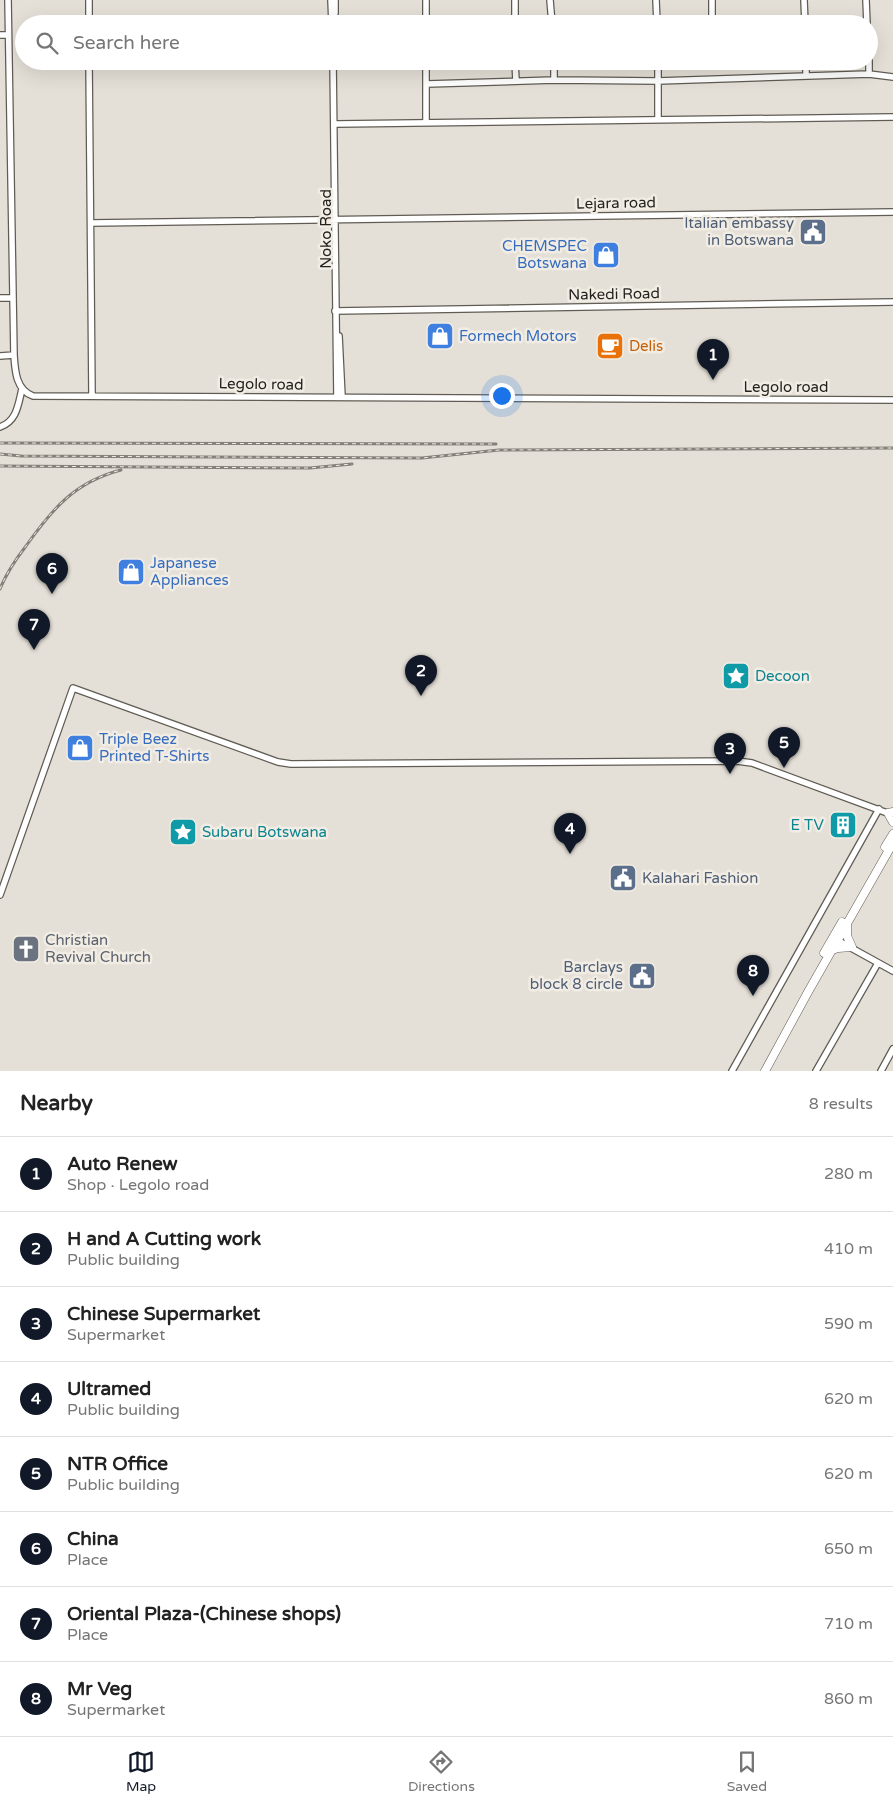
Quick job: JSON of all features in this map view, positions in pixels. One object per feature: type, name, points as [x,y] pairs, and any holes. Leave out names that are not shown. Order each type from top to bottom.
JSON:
[{"type":"main road","points":[[891,813],[893,822]]},
{"type":"main road","points":[[787,1029],[790,1018],[836,939],[893,834]]},
{"type":"main road","points":[[764,1071],[832,950],[836,939],[893,843]]},
{"type":"main road","points":[[832,950],[852,947],[848,936],[847,923]]},
{"type":"street","points":[[0,427],[13,419],[22,389],[18,382],[14,356],[8,0]]},
{"type":"street","points":[[89,0],[89,15]]},
{"type":"street","points":[[331,0],[332,15]]},
{"type":"street","points":[[334,15],[335,0]]},
{"type":"street","points":[[426,0],[426,15]]},
{"type":"street","points":[[515,0],[515,15]]},
{"type":"street","points":[[550,0],[551,15]]},
{"type":"street","points":[[656,0],[656,15]]},
{"type":"street","points":[[712,0],[712,15]]},
{"type":"street","points":[[804,0],[805,15]]},
{"type":"street","points":[[866,0],[867,15]]},
{"type":"street","points":[[0,35],[8,35]]},
{"type":"street","points":[[89,70],[92,395]]},
{"type":"street","points":[[334,70],[337,219]]},
{"type":"street","name":"Noko Road","points":[[335,70],[338,124],[336,311],[339,397]]},
{"type":"street","points":[[426,70],[426,122]]},
{"type":"street","points":[[515,70],[516,82]]},
{"type":"street","points":[[554,70],[554,80]]},
{"type":"street","points":[[658,70],[658,119]]},
{"type":"street","points":[[806,70],[806,76]]},
{"type":"street","points":[[427,84],[869,74],[893,78]]},
{"type":"street","points":[[338,124],[893,117]]},
{"type":"street","name":"Lejara road","points":[[91,222],[893,212]]},
{"type":"street","points":[[0,298],[13,298]]},
{"type":"street","name":"Nakedi Road","points":[[336,311],[893,302]]},
{"type":"street","points":[[0,356],[14,356]]},
{"type":"street","name":"Legolo road","points":[[22,389],[33,396],[893,400]]},
{"type":"street","points":[[0,895],[73,688],[278,762],[291,764],[736,761],[752,763],[891,813]]},
{"type":"street","points":[[732,1071],[879,809]]},
{"type":"street","points":[[836,939],[893,971]]},
{"type":"street","points":[[816,1071],[878,963]]},
{"type":"street","points":[[881,1071],[893,1049]]},
{"type":"railway","points":[[0,443],[496,444]]},
{"type":"railway","points":[[0,454],[21,456],[422,458],[499,450],[893,448]]},
{"type":"railway","points":[[0,466],[310,468],[352,464]]},
{"type":"railway","points":[[0,589],[8,572],[36,532],[66,498],[91,482],[121,470]]},
{"type":"place","name":"Italian embassy in Botswana","points":[[813,232]]},
{"type":"place","name":"CHEMSPEC Botswana","points":[[606,255]]},
{"type":"place","name":"Formech Motors","points":[[440,336]]},
{"type":"place","name":"Delis","points":[[610,346]]},
{"type":"place","name":"Auto Renew","points":[[713,380]]},
{"type":"place","name":"Japanese Appliances","points":[[131,572]]},
{"type":"place","name":"China","points":[[52,594]]},
{"type":"place","name":"Oriental Plaza-(Chinese shops)","points":[[34,650]]},
{"type":"place","name":"Decoon","points":[[736,676]]},
{"type":"place","name":"H and A Cutting work","points":[[421,696]]},
{"type":"place","name":"Triple Beez Printed T-Shirts","points":[[80,748]]},
{"type":"place","name":"NTR Office","points":[[784,768]]},
{"type":"place","name":"Chinese Supermarket","points":[[730,774]]},
{"type":"place","name":"E TV","points":[[843,825]]},
{"type":"place","name":"Subaru Botswana","points":[[183,832]]},
{"type":"place","name":"Ultramed","points":[[570,854]]},
{"type":"place","name":"Kalahari Fashion","points":[[623,878]]},
{"type":"place","name":"Christian Revival Church","points":[[26,949]]},
{"type":"place","name":"Barclays block 8 circle","points":[[642,976]]},
{"type":"place","name":"Mr Veg","points":[[753,996]]}]
